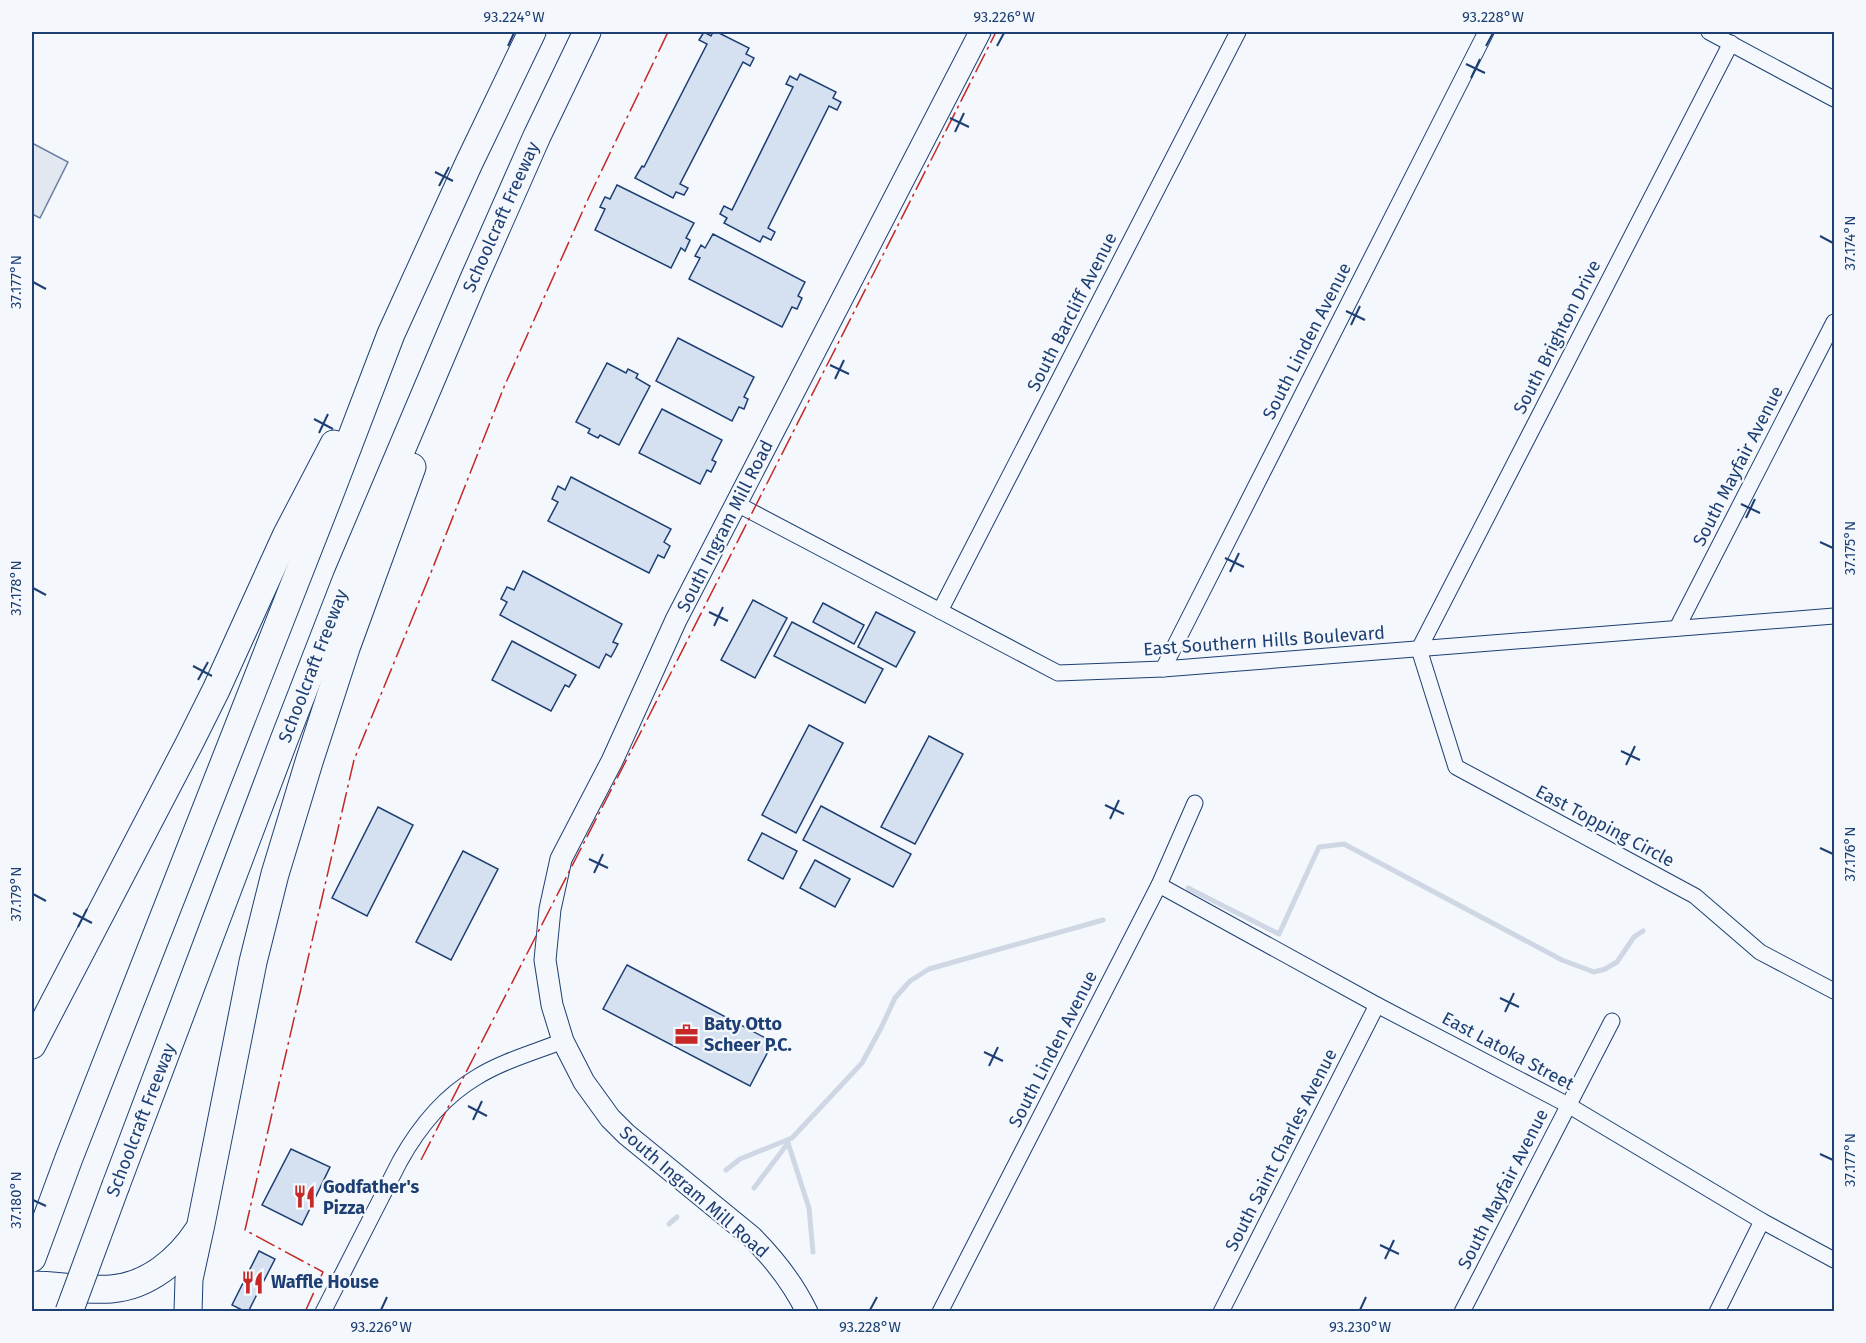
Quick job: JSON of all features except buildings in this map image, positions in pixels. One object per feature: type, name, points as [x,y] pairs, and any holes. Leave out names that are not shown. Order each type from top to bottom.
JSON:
[{"type":"highway","points":[[32,1258],[69,1158],[392,334],[433,241],[532,32]]},
{"type":"highway","name":"Schoolcraft Freeway","points":[[69,1311],[347,578],[473,281],[537,136],[587,32]]},
{"type":"highway","points":[[188,1311],[189,1279],[253,962],[275,874],[346,648],[402,497],[473,281]]},
{"type":"highway","points":[[32,1045],[189,744],[286,536],[392,334]]},
{"type":"highway","points":[[37,1294],[113,1289],[139,1282],[174,1259],[189,1243],[201,1224]]},
{"type":"street","name":"South Ingram Mill Road","points":[[807,1311],[780,1269],[752,1237],[626,1134],[610,1118],[584,1082],[563,1041],[552,1005],[545,960],[550,909],[561,859],[612,761],[676,620],[980,32]]},
{"type":"street","name":"South Barcliff Avenue","points":[[940,611],[1238,32]]},
{"type":"street","name":"South Linden Avenue","points":[[1163,669],[1486,32]]},
{"type":"street","points":[[1709,32],[1834,99]]},
{"type":"street","name":"South Brighton Drive","points":[[1419,649],[1731,43]]},
{"type":"street","name":"South Mayfair Avenue","points":[[1677,628],[1834,322]]},
{"type":"street","name":"East Southern Hills Boulevard","points":[[737,504],[1058,672],[1163,669],[1834,616]]},
{"type":"street","name":"East Topping Circle","points":[[1419,649],[1456,767],[1695,896],[1760,952],[1834,992]]},
{"type":"street","name":"South Linden Avenue","points":[[940,1311],[1159,885],[1195,802]]},
{"type":"street","name":"East Latoka Street","points":[[1159,885],[1377,1005],[1568,1105],[1762,1221],[1834,1260]]},
{"type":"street","name":"South Saint Charles Avenue","points":[[1221,1311],[1377,1005]]},
{"type":"street","name":"South Mayfair Avenue","points":[[1462,1311],[1612,1021]]},
{"type":"street","points":[[323,1311],[400,1161],[429,1118],[453,1094],[478,1076],[563,1041]]},
{"type":"street","points":[[1717,1311],[1762,1221]]},
{"type":"shaded area","points":[[32,143],[68,162],[40,218],[32,214]]},
{"type":"waterway","points":[[1188,888],[1279,934],[1319,847],[1344,844],[1562,960],[1594,972],[1617,962],[1634,937],[1643,931]]},
{"type":"waterway","points":[[726,1170],[740,1159],[792,1138],[862,1063],[895,998],[910,981],[929,969],[1103,920]]},
{"type":"waterway","points":[[788,1143],[809,1208],[813,1252]]},
{"type":"waterway","points":[[754,1188],[788,1143]]},
{"type":"waterway","points":[[669,1224],[677,1217]]},
{"type":"power","points":[[305,1312],[323,1272],[245,1230],[354,760],[504,387],[589,197],[668,32]]},
{"type":"power","points":[[421,1160],[996,32]]},
{"type":"place","name":"Baty Otto Scheer P.C.","points":[[686,1034]]},
{"type":"place","name":"Godfather's Pizza","points":[[305,1197]]},
{"type":"place","name":"Waffle House","points":[[253,1282]]}]
